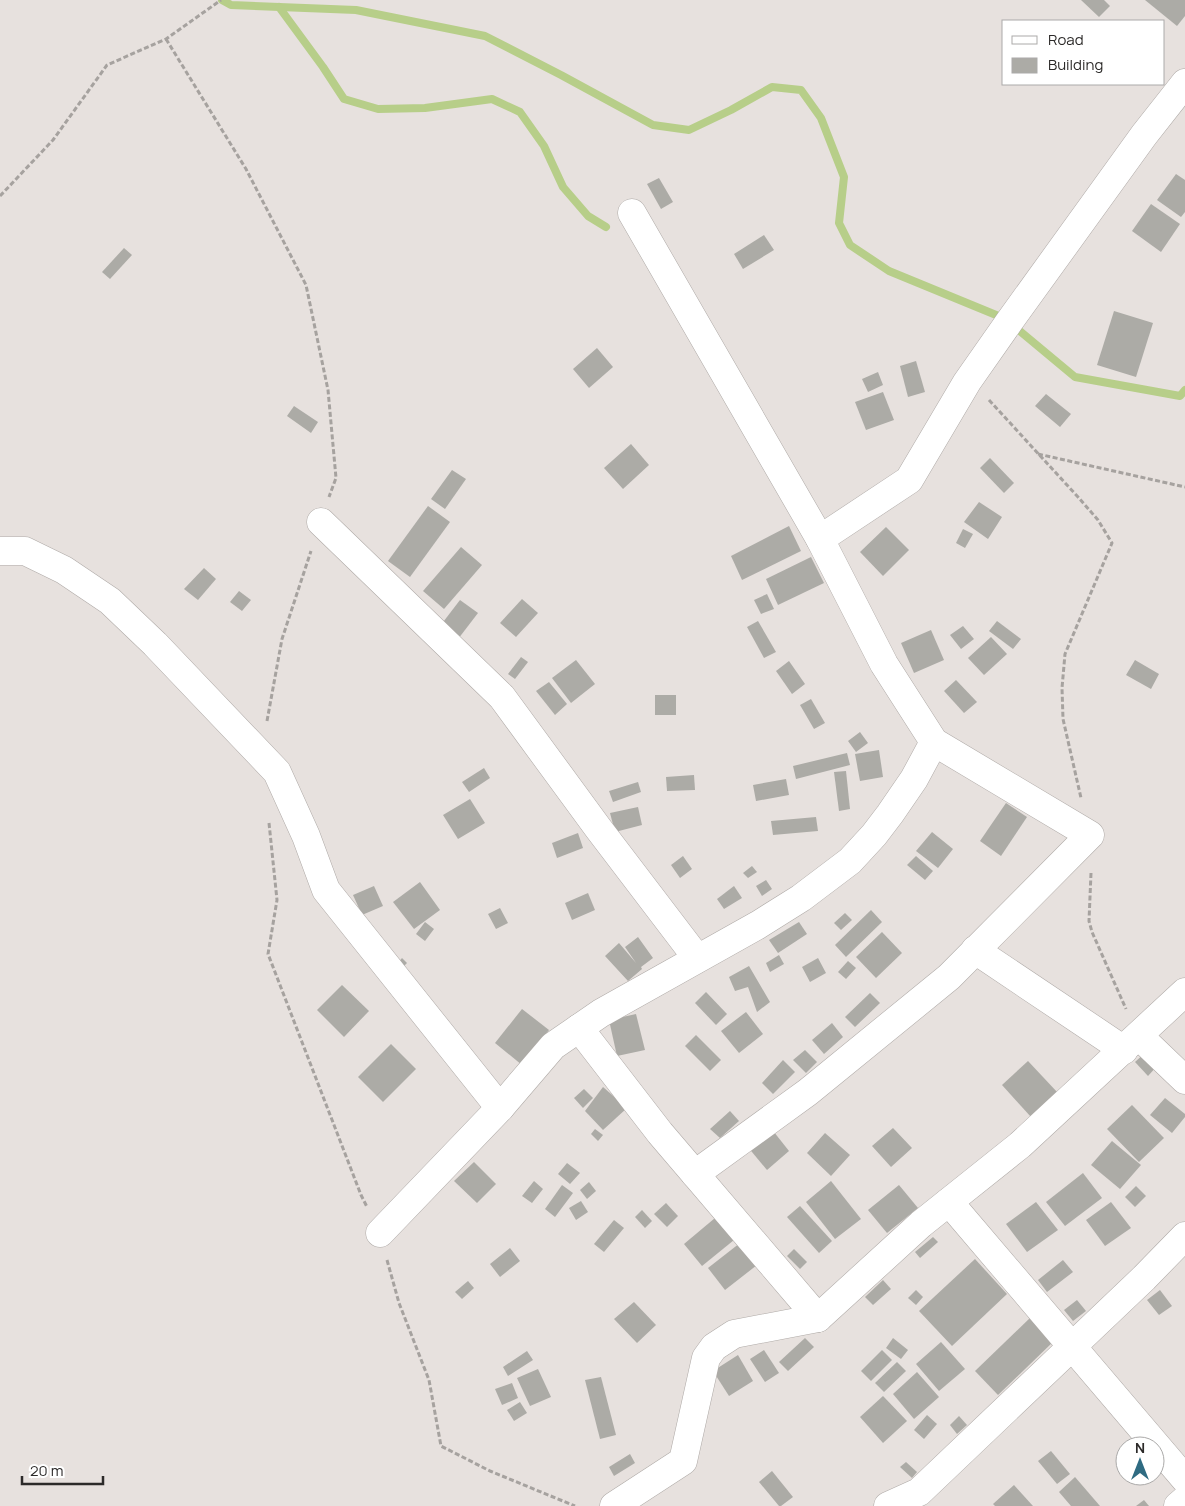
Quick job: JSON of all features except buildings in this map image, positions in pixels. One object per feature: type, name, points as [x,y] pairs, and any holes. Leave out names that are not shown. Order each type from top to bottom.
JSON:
[{"type":"street","points":[[820,540],[909,480],[967,382],[1144,135],[1185,83]]},
{"type":"street","points":[[632,213],[820,540],[884,664],[934,742],[1090,835],[949,976],[808,1092],[695,1174]]},
{"type":"street","points":[[321,522],[502,697],[598,828],[697,958]]},
{"type":"street","points":[[0,551],[25,551],[64,570],[110,601],[261,754],[277,772],[306,836],[326,890],[500,1108]]},
{"type":"street","points":[[380,1233],[500,1108],[553,1046],[601,1013],[758,925],[801,898],[850,861],[890,814],[914,779],[934,742]]},
{"type":"street","points":[[976,950],[1131,1043],[1185,1080]]},
{"type":"street","points":[[614,1506],[683,1461],[706,1358],[714,1347],[734,1334],[818,1318],[922,1224],[1020,1145],[1185,992]]},
{"type":"street","points":[[579,1028],[640,1108],[818,1318]]},
{"type":"street","points":[[949,1202],[1185,1479]]},
{"type":"street","points":[[888,1506],[919,1492],[1144,1278],[1185,1236]]},
{"type":"street","points":[[1178,1506],[1185,1500]]},
{"type":"path","points":[[0,196],[53,140],[107,65],[166,39],[221,0]]},
{"type":"path","points":[[166,39],[246,169],[306,285],[328,390],[336,478],[282,638],[261,754]]},
{"type":"path","points":[[967,382],[990,402],[1098,520],[1112,543],[1064,654],[1062,680],[1063,719],[1093,853],[1089,901],[1090,927],[1131,1043]]},
{"type":"path","points":[[1038,454],[1185,487]]},
{"type":"path","points":[[268,822],[277,900],[268,954],[361,1195],[380,1233],[399,1303],[429,1380],[441,1446],[490,1470],[575,1506]]},
{"type":"waterway","points":[[222,0],[231,5],[356,10],[485,36],[653,125],[689,130],[731,110],[772,87],[801,90],[821,118],[844,177],[839,223],[850,245],[889,271],[1001,317],[1075,377],[1180,396],[1185,390]]},
{"type":"waterway","points":[[279,7],[344,99],[378,109],[425,108],[492,99],[520,112],[544,146],[563,187],[588,216],[606,227]]}]
